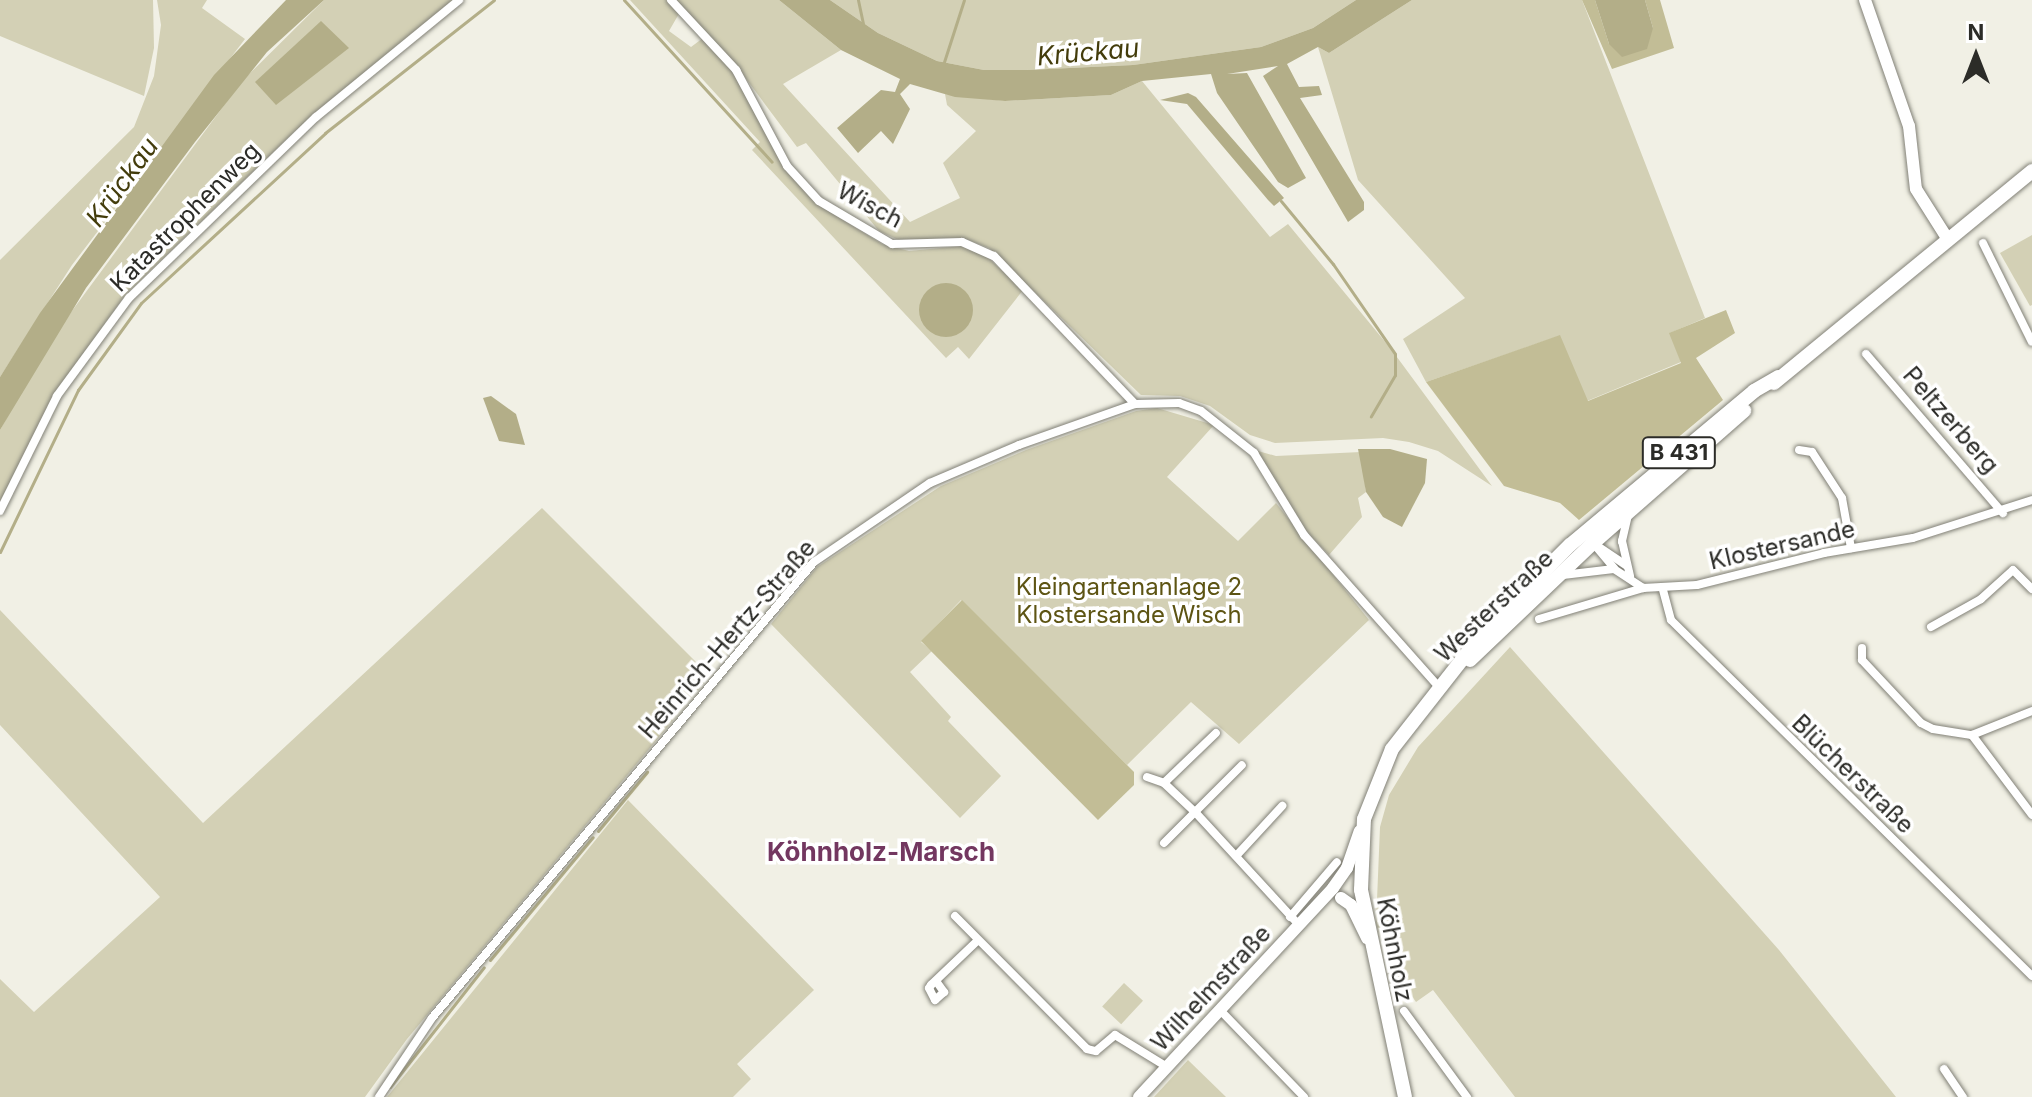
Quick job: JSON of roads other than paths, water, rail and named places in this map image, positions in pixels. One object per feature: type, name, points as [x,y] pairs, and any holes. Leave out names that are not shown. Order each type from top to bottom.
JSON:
[{"type":"main road","points":[[1865,0],[1909,126],[1916,189],[1947,238]]},
{"type":"main road","name":"Westerstraße","points":[[1439,687],[1556,578],[1588,538],[1631,509],[1778,377],[2032,171]]},
{"type":"main road","name":"Westerstraße","points":[[1439,687],[1487,628],[1754,391],[1778,377]]},
{"type":"main road","name":"Köhnholz","points":[[1405,1097],[1369,944],[1361,890],[1364,819],[1392,749],[1439,687]]},
{"type":"main road","points":[[1364,819],[1337,893],[1351,905],[1369,944]]},
{"type":"main road","name":"Wilhelmstraße","points":[[1139,1097],[1220,1010],[1294,921],[1337,893],[1361,890]]},
{"type":"street","name":"Katastrophenweg","points":[[0,511],[57,396],[129,298],[316,117],[459,0]]},
{"type":"street","name":"Wisch","points":[[671,0],[736,70],[787,166],[819,201],[892,244],[962,242],[994,256],[1135,404]]},
{"type":"street","points":[[1983,243],[2032,342]]},
{"type":"street","name":"Peltzerberg","points":[[1866,354],[2003,513]]},
{"type":"street","name":"Heinrich-Hertz-Straße","points":[[379,1097],[432,1018],[814,562],[952,471],[1135,404],[1179,403],[1201,411],[1254,453],[1304,535],[1439,687]]},
{"type":"street","points":[[1799,450],[1812,452],[1842,498],[1851,548]]},
{"type":"street","name":"Klostersande","points":[[1539,619],[1643,588],[1663,590],[1851,548],[1913,538],[2003,513],[2032,500]]},
{"type":"street","points":[[1630,576],[1623,535],[1631,509]]},
{"type":"street","points":[[1588,538],[1626,565]]},
{"type":"street","points":[[1588,538],[1618,571]]},
{"type":"street","points":[[1556,578],[1590,568],[1618,571],[1630,576],[1643,588]]},
{"type":"street","points":[[1931,627],[1981,599],[2013,570],[2032,589]]},
{"type":"street","name":"Blücherstraße","points":[[1663,590],[1671,620],[2032,976]]},
{"type":"street","points":[[1862,648],[1862,660],[1921,723],[1972,735],[2032,711]]},
{"type":"street","points":[[1164,783],[1216,733]]},
{"type":"street","points":[[1972,735],[2032,815]]},
{"type":"street","points":[[1164,843],[1242,765]]},
{"type":"street","points":[[1147,777],[1164,783],[1196,813],[1294,921],[1337,862]]},
{"type":"street","points":[[1237,855],[1282,806]]},
{"type":"street","points":[[955,916],[1087,1049],[1096,1051],[1115,1035],[1167,1067]]},
{"type":"street","points":[[936,981],[977,941]]},
{"type":"street","points":[[1220,1010],[1304,1097]]},
{"type":"street","points":[[1404,1011],[1465,1096]]},
{"type":"street","points":[[1944,1069],[1963,1097]]},
{"type":"waterway","points":[[0,552],[78,390],[141,303],[325,133],[494,0]]},
{"type":"waterway","points":[[624,0],[772,162]]},
{"type":"waterway","points":[[858,0],[863,24]]},
{"type":"waterway","points":[[943,65],[964,0]]},
{"type":"waterway","points":[[1281,201],[1333,264],[1395,354],[1395,375],[1371,416]]},
{"type":"waterway","points":[[598,831],[647,772]]},
{"type":"waterway","points":[[490,960],[593,837]]},
{"type":"waterway","points":[[390,1087],[484,967]]},
{"type":"district","name":"Köhnholz-Marsch","points":[[881,852]]},
{"type":"water label","name":"Krückau","points":[[1088,52]]},
{"type":"water label","name":"Krückau","points":[[122,182]]},
{"type":"park label","name":"Kleingartenanlage 2 Klostersande Wisch","points":[[1129,601]]}]
